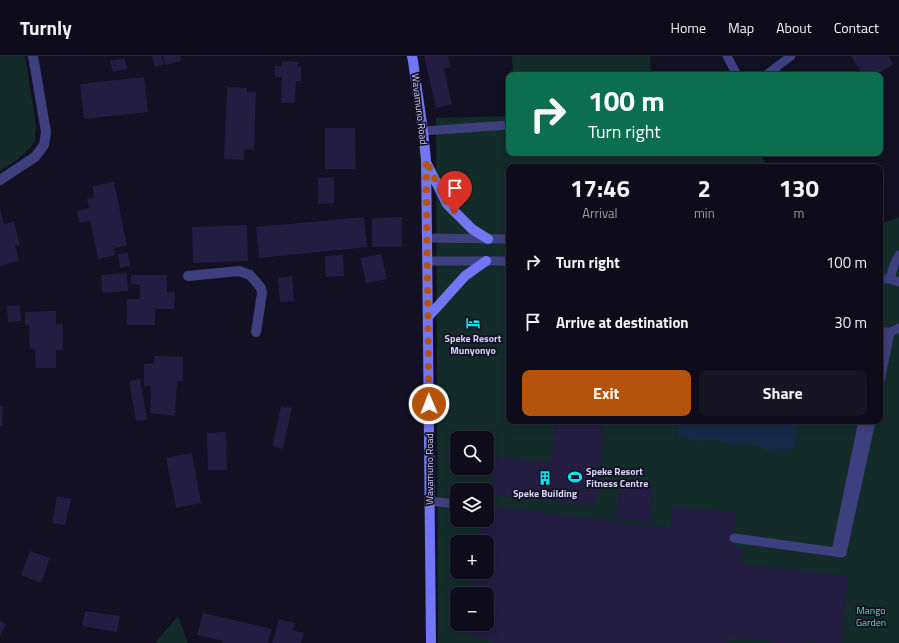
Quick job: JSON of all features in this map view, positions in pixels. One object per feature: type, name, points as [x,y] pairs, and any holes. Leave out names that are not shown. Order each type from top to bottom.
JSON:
[{"type":"main road","name":"Wavamuno Road","points":[[412,56],[426,160],[431,643]]},
{"type":"main road","points":[[426,160],[447,204],[472,228],[488,239]]},
{"type":"main road","points":[[428,317],[465,276],[486,261]]},
{"type":"street","points":[[0,180],[35,157],[44,145],[46,132],[33,56]]},
{"type":"street","points":[[188,276],[239,271],[250,275],[261,288],[262,294],[256,332]]},
{"type":"lane","points":[[727,56],[735,72]]},
{"type":"lane","points":[[770,72],[792,56]]},
{"type":"lane","points":[[423,131],[506,125]]},
{"type":"lane","points":[[427,238],[506,239]]},
{"type":"lane","points":[[883,279],[895,280],[894,265],[899,255]]},
{"type":"lane","points":[[427,261],[506,261]]},
{"type":"lane","points":[[883,332],[895,330],[883,371]]},
{"type":"lane","points":[[839,552],[862,424]]},
{"type":"lane","points":[[839,552],[870,424]]},
{"type":"lane","points":[[429,501],[450,503]]},
{"type":"lane","points":[[734,538],[814,550],[839,552]]},
{"type":"green space","points":[[0,56],[25,56],[36,126],[35,141],[30,148],[16,161],[0,171]]},
{"type":"green space","points":[[512,56],[650,56],[651,72],[513,72]]},
{"type":"green space","name":"Speke Resort Munyonyo","points":[[506,116],[506,156],[762,156],[766,164],[506,164],[506,424],[883,424],[883,223],[899,217],[899,643],[438,643],[436,118]]},
{"type":"green space","points":[[178,616],[188,643],[155,643]]},
{"type":"water","points":[[678,424],[798,424],[795,449],[769,451],[752,444],[732,445],[715,440],[697,441],[677,435]]},
{"type":"building","points":[[152,56],[161,56],[164,64],[155,67]]},
{"type":"building","points":[[163,56],[180,56],[181,61],[165,65]]},
{"type":"building","points":[[424,56],[448,56],[450,67],[444,68],[452,104],[436,108]]},
{"type":"building","points":[[851,56],[889,56],[893,64],[881,72],[861,72]]},
{"type":"building","points":[[124,58],[127,69],[113,72],[110,61]]},
{"type":"building","points":[[282,61],[298,62],[298,67],[301,66],[301,81],[296,81],[295,103],[281,103],[282,77],[275,77],[275,66],[282,66]]},
{"type":"building","points":[[144,77],[148,112],[84,119],[80,84]]},
{"type":"building","points":[[227,87],[247,88],[247,92],[256,92],[254,150],[244,149],[244,160],[224,159]]},
{"type":"building","points":[[325,128],[355,128],[356,169],[325,169]]},
{"type":"building","points":[[334,177],[334,203],[318,204],[318,178]]},
{"type":"building","points":[[114,182],[127,246],[114,248],[115,255],[98,259],[90,221],[79,223],[77,211],[89,208],[87,199],[94,197],[92,186]]},
{"type":"building","points":[[0,210],[4,224],[14,222],[20,245],[15,246],[19,261],[0,266]]},
{"type":"building","points":[[364,217],[367,247],[259,258],[256,227]]},
{"type":"building","points":[[402,217],[402,247],[372,247],[372,218]]},
{"type":"building","points":[[247,225],[248,261],[193,263],[192,227]]},
{"type":"building","points":[[128,253],[130,266],[120,268],[118,254]]},
{"type":"building","points":[[381,254],[387,279],[366,283],[360,258]]},
{"type":"building","points":[[343,255],[344,276],[326,277],[325,256]]},
{"type":"building","points":[[127,273],[128,291],[102,293],[101,275]]},
{"type":"building","points":[[131,275],[167,275],[167,292],[175,292],[174,309],[155,309],[155,325],[127,325],[127,299],[140,299],[140,285],[131,284]]},
{"type":"building","points":[[292,276],[294,301],[280,302],[278,278]]},
{"type":"building","points":[[20,305],[21,321],[8,322],[7,306]]},
{"type":"building","points":[[56,311],[56,324],[63,324],[63,350],[56,350],[56,368],[36,368],[35,349],[30,349],[29,325],[25,325],[25,312]]},
{"type":"building","points":[[154,356],[183,357],[183,381],[177,381],[175,416],[150,413],[151,386],[144,386],[144,364],[154,363]]},
{"type":"building","points":[[140,379],[147,420],[136,421],[129,381]]},
{"type":"building","points":[[0,406],[3,406],[2,426],[0,426]]},
{"type":"building","points":[[281,406],[292,408],[283,449],[272,446]]},
{"type":"building","name":"Speke Building","points":[[555,424],[605,424],[596,505],[494,495],[494,483],[491,483],[492,475],[494,475],[494,456],[551,462]]},
{"type":"building","points":[[226,432],[227,470],[208,470],[207,433]]},
{"type":"building","points":[[192,453],[201,503],[176,508],[166,458]]},
{"type":"building","points":[[620,485],[654,488],[651,522],[616,519]]},
{"type":"building","points":[[57,496],[71,499],[65,525],[52,523]]},
{"type":"building","points":[[673,506],[736,513],[732,546],[743,548],[741,564],[849,576],[841,643],[782,643],[728,637],[727,643],[491,643],[491,639],[467,636],[468,631],[494,631],[494,587],[474,587],[474,579],[494,579],[494,535],[480,535],[480,527],[494,527],[494,507],[670,528]]},
{"type":"building","points":[[30,551],[50,558],[41,583],[21,575]]},
{"type":"building","points":[[85,611],[120,616],[117,632],[82,626]]},
{"type":"building","points":[[203,613],[272,629],[268,643],[223,643],[223,641],[197,635]]},
{"type":"building","points":[[279,619],[295,623],[293,630],[304,633],[301,643],[272,643]]},
{"type":"building","points":[[0,621],[6,624],[0,636]]},
{"type":"place","name":"Speke Resort Munyonyo","points":[[473,323]]},
{"type":"place","name":"Speke Resort Fitness Centre","points":[[575,477]]},
{"type":"place","name":"Speke Building","points":[[545,478]]},
{"type":"route","points":[[429,404],[426,160],[447,204],[455,212]]},
{"type":"park label","name":"Mango Garden","points":[[871,616]]}]
